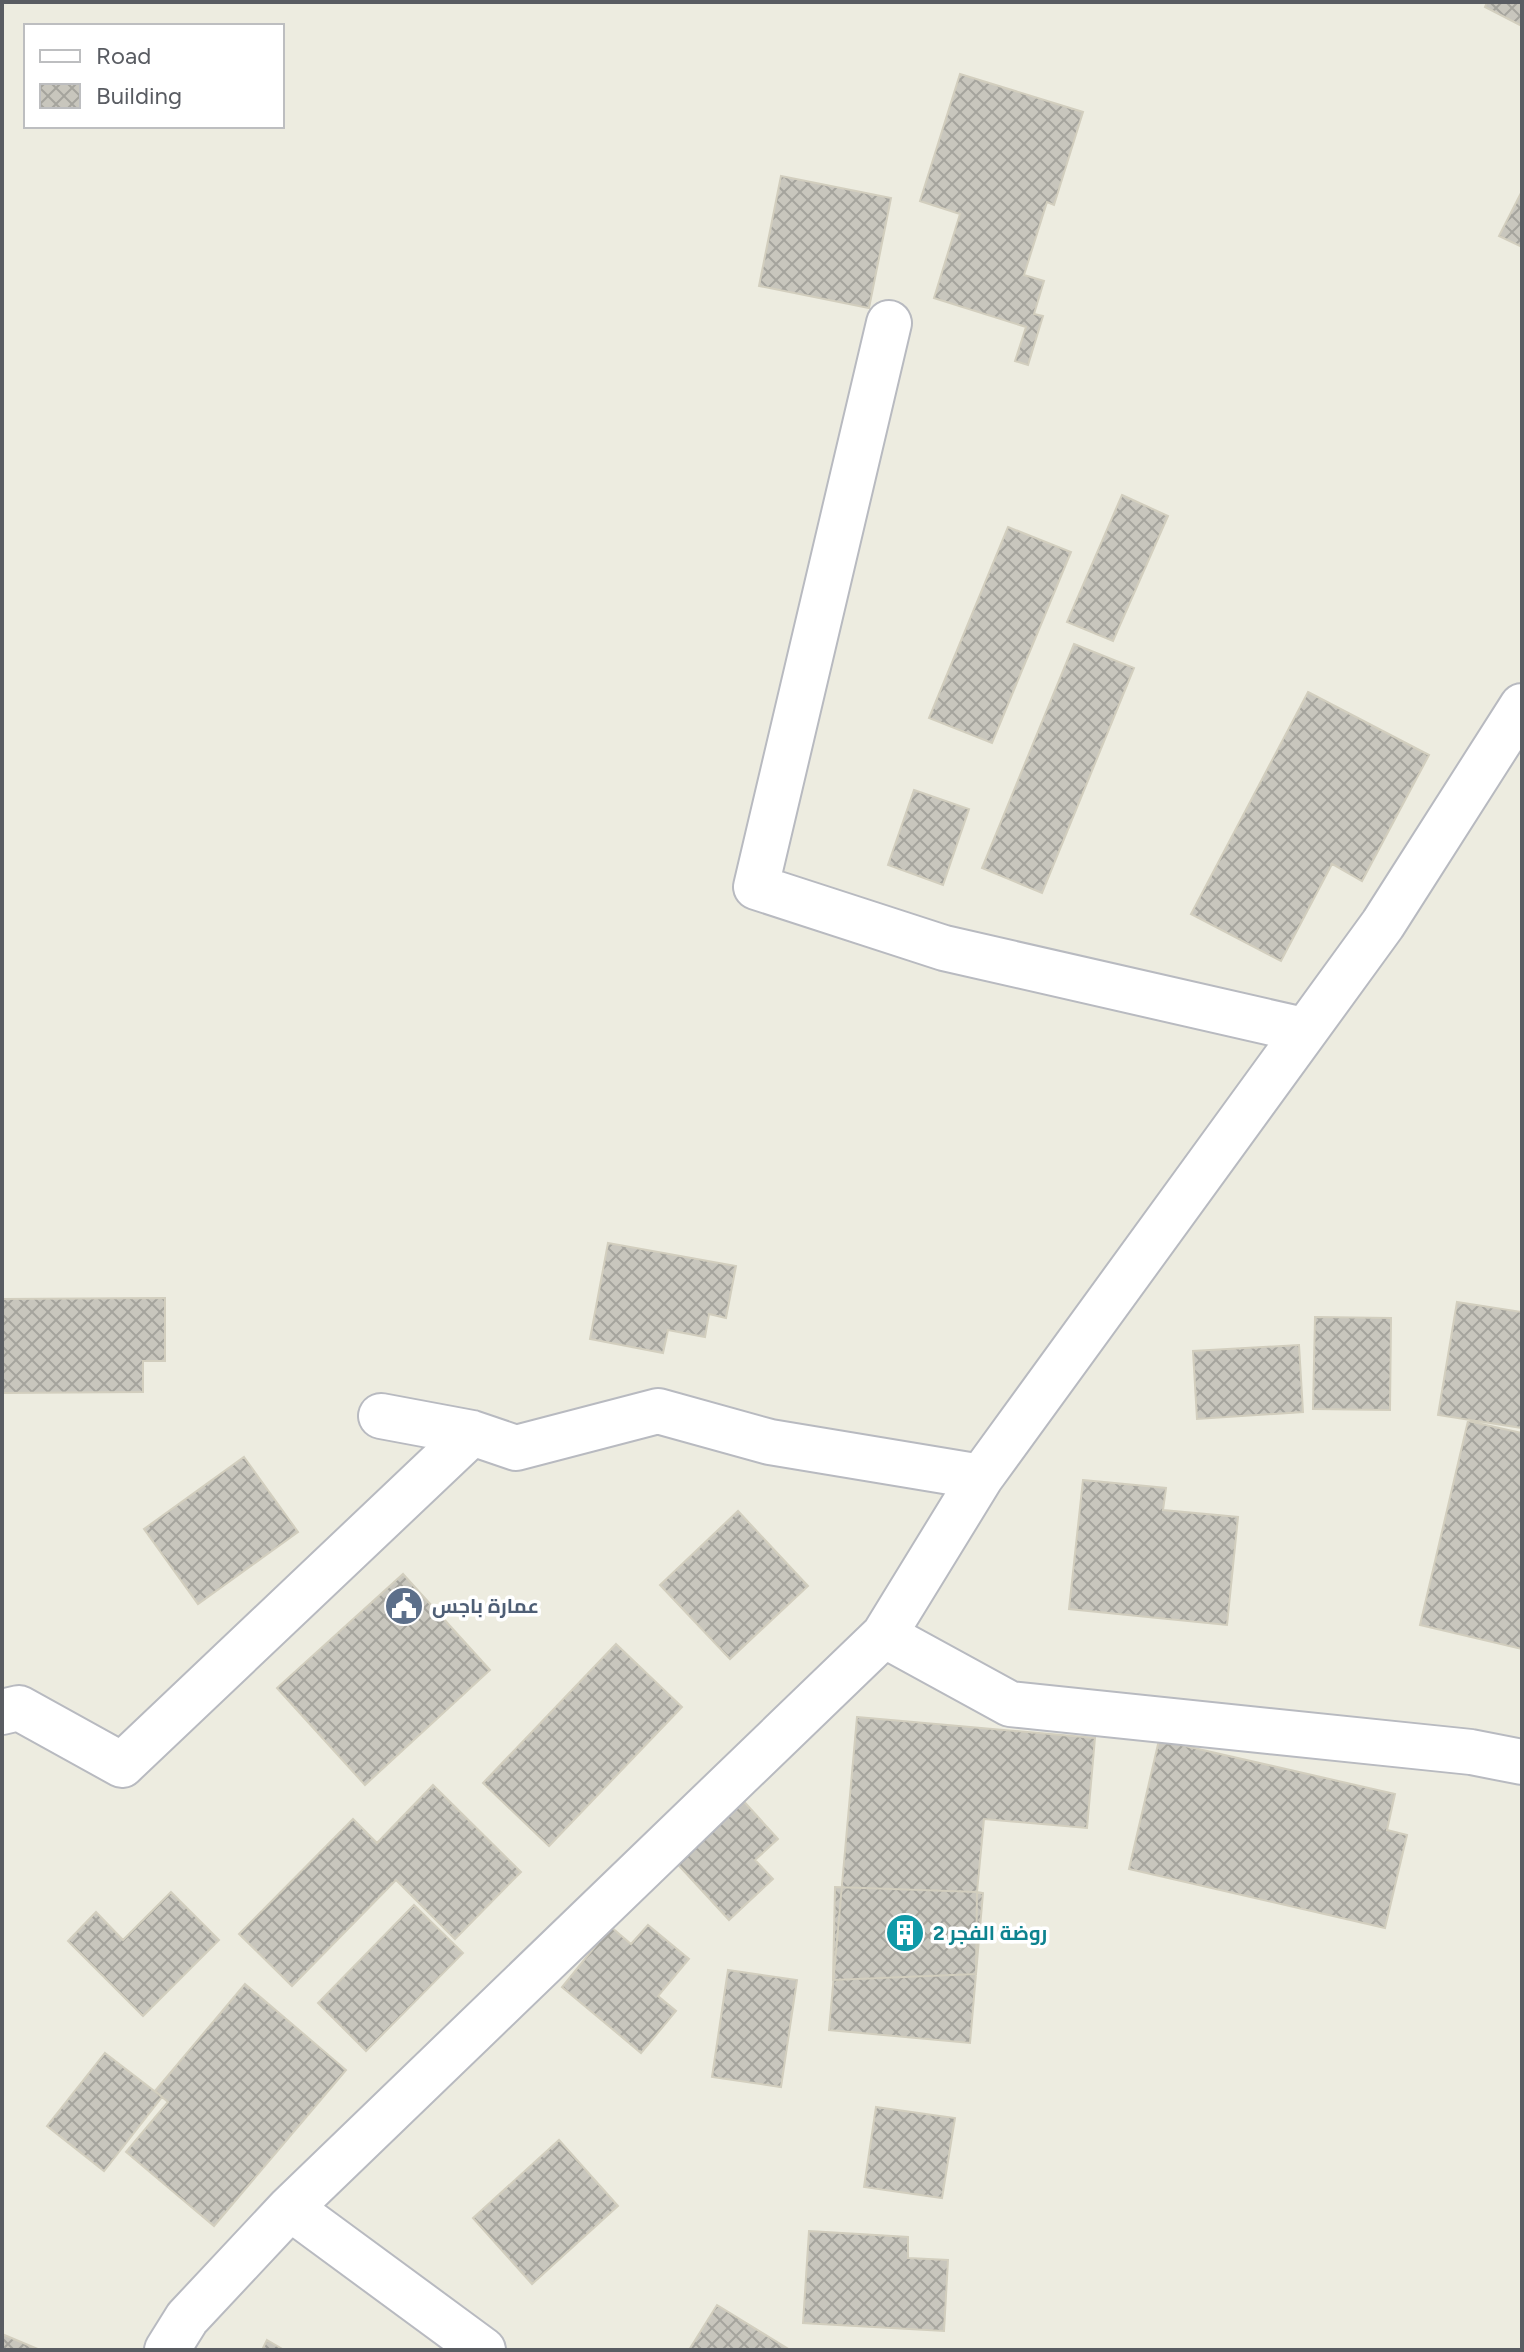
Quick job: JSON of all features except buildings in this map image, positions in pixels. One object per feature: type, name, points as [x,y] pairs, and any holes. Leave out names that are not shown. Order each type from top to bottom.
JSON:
[{"type":"street","points":[[889,323],[756,887],[944,948],[1303,1030]]},
{"type":"street","points":[[167,2350],[187,2318],[290,2208],[884,1635],[981,1477],[1383,924],[1522,706]]},
{"type":"street","points":[[381,1416],[472,1433],[516,1448],[658,1411],[770,1442],[981,1477]]},
{"type":"street","points":[[2,1712],[19,1708],[122,1765],[472,1433]]},
{"type":"street","points":[[884,1635],[1010,1704],[1471,1752],[1522,1762]]},
{"type":"street","points":[[290,2208],[483,2350]]},
{"type":"place","name":"عمارة باجس","points":[[404,1606]]},
{"type":"place","name":"روضة الفجر 2","points":[[905,1933]]}]
